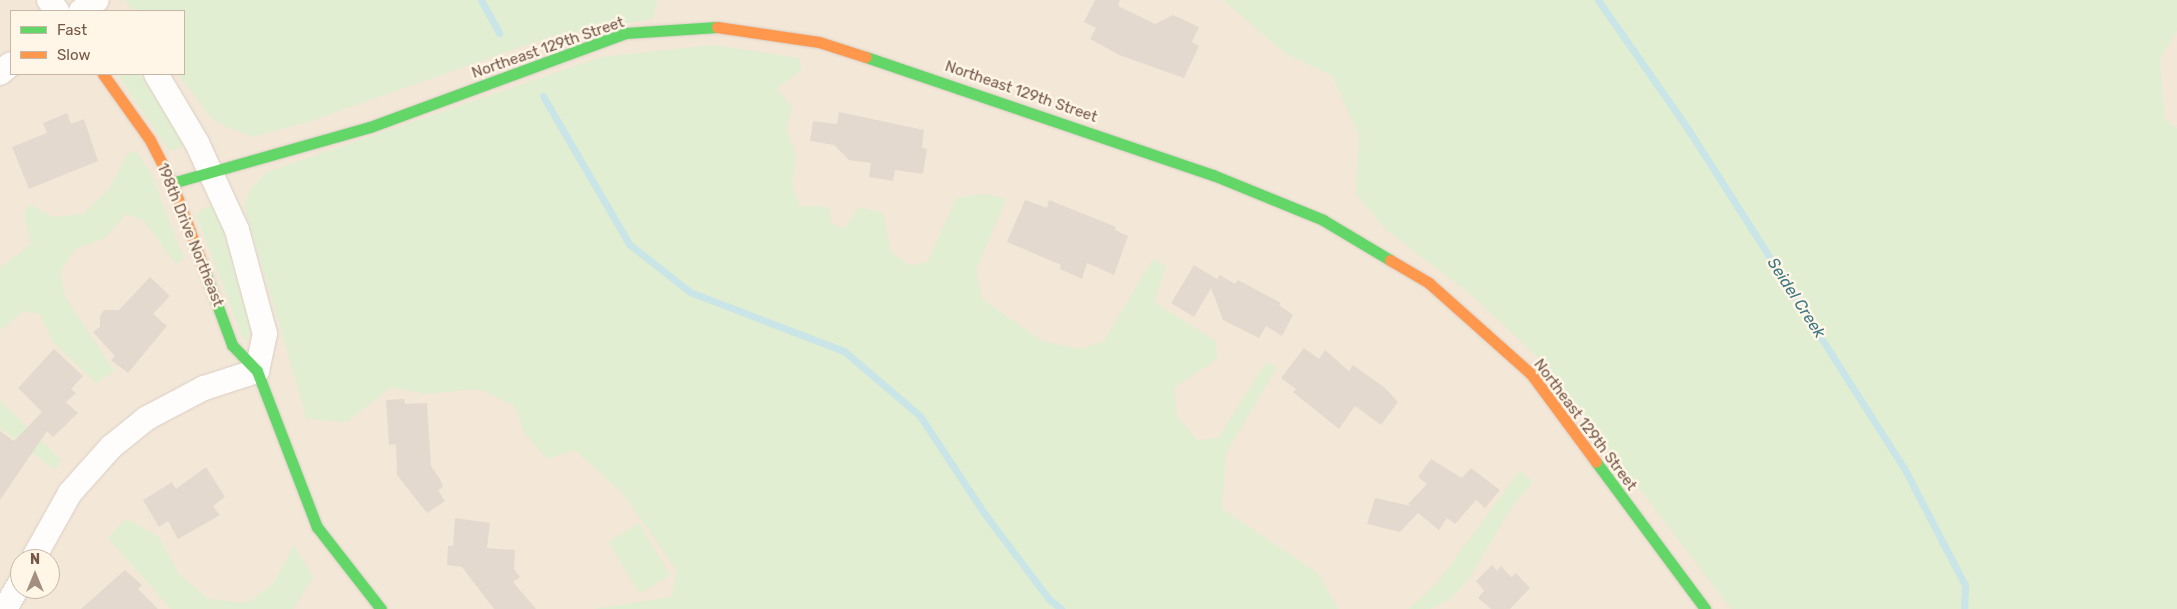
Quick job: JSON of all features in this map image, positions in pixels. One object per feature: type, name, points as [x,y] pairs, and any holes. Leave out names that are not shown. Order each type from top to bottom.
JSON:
[{"type":"street","points":[[82,10],[97,0]]},
{"type":"street","points":[[101,0],[109,10]]},
{"type":"street","name":"Northeast 129th Street","points":[[172,183],[212,170],[370,127],[626,34],[722,27],[819,42],[969,90],[1213,175],[1322,220],[1428,283],[1531,374],[1705,609]]},
{"type":"street","points":[[0,73],[10,65]]},
{"type":"street","name":"198th Drive Northeast","points":[[104,75],[150,140],[172,183],[232,345],[257,371],[317,527],[381,609]]},
{"type":"street","points":[[39,549],[70,494],[111,447],[147,418],[196,392],[257,371],[265,334],[237,230],[212,170],[157,75]]},
{"type":"shaded area","points":[[0,0],[1859,0],[1829,609],[0,609]]},
{"type":"shaded area","points":[[2177,31],[2177,128],[2165,120],[2160,58]]},
{"type":"green space","points":[[125,0],[657,0],[653,19],[555,35],[305,123],[252,137],[214,121],[179,75],[185,75],[185,10],[132,10]]},
{"type":"green space","points":[[1223,0],[2177,0],[2177,31],[2160,59],[2165,120],[2177,128],[2177,609],[1731,609],[1542,361],[1468,292],[1386,230],[1356,194],[1359,135],[1332,76],[1285,53]]},
{"type":"green space","points":[[713,45],[800,58],[801,71],[777,88],[792,108],[786,127],[796,157],[792,186],[800,206],[828,207],[832,223],[844,229],[859,207],[883,213],[891,252],[911,266],[928,261],[956,198],[985,194],[1006,199],[976,270],[982,299],[1042,341],[1079,349],[1103,342],[1153,259],[1166,266],[1154,302],[1216,341],[1217,359],[1174,388],[1177,416],[1197,440],[1218,438],[1266,362],[1277,367],[1226,453],[1222,509],[1318,573],[1338,609],[593,609],[671,597],[677,571],[624,495],[575,450],[547,459],[525,434],[514,405],[478,389],[425,394],[391,387],[347,422],[307,419],[244,205],[251,188],[267,172],[601,57]]},
{"type":"green space","points":[[118,75],[141,75],[181,140],[182,148],[169,150]]},
{"type":"green space","points":[[135,150],[151,173],[184,259],[176,264],[144,221],[126,214],[105,238],[75,249],[60,272],[65,297],[114,371],[96,383],[53,342],[40,314],[23,311],[0,331],[0,268],[31,244],[24,214],[29,204],[54,217],[83,214],[109,189],[126,156]]},
{"type":"green space","points":[[209,205],[217,210],[250,330],[248,340],[243,339],[196,214]]},
{"type":"green space","points":[[0,400],[61,460],[55,470],[0,428]]},
{"type":"green space","points":[[1520,470],[1533,482],[1511,508],[1467,582],[1450,599],[1430,609],[1408,609],[1438,582]]},
{"type":"green space","points":[[126,518],[159,537],[178,573],[209,599],[247,603],[273,584],[294,545],[313,577],[293,609],[171,609],[108,538]]},
{"type":"green space","points":[[639,523],[670,575],[640,594],[608,542]]},
{"type":"building","points":[[1095,0],[1120,0],[1118,6],[1155,24],[1173,15],[1199,27],[1192,42],[1199,46],[1184,78],[1119,55],[1090,39],[1096,28],[1084,22]]},
{"type":"building","points":[[839,112],[924,130],[922,148],[927,149],[923,174],[895,170],[893,181],[869,177],[871,163],[849,160],[834,145],[810,141],[813,121],[837,124]]},
{"type":"building","points":[[67,113],[71,124],[84,119],[98,161],[29,189],[12,147],[47,133],[43,123]]},
{"type":"building","points":[[1025,200],[1047,208],[1049,200],[1116,227],[1115,230],[1128,236],[1114,275],[1087,263],[1082,279],[1060,269],[1061,265],[1007,242]]},
{"type":"building","points":[[1194,265],[1217,279],[1220,275],[1235,284],[1238,280],[1281,303],[1279,305],[1293,315],[1282,336],[1266,326],[1259,338],[1223,320],[1211,288],[1194,317],[1171,303]]},
{"type":"building","points":[[150,277],[170,296],[153,314],[167,326],[128,373],[111,360],[115,356],[93,332],[100,327],[100,316],[104,310],[119,310]]},
{"type":"building","points":[[1304,348],[1319,359],[1325,350],[1349,371],[1353,365],[1385,388],[1398,402],[1381,425],[1355,406],[1339,429],[1293,392],[1296,389],[1281,378]]},
{"type":"building","points":[[54,349],[83,376],[71,389],[76,393],[66,402],[78,413],[53,437],[47,431],[0,500],[0,431],[14,441],[42,412],[18,388]]},
{"type":"building","points":[[404,399],[405,404],[427,403],[431,466],[440,479],[443,487],[438,490],[445,501],[427,513],[397,475],[396,444],[389,445],[386,400]]},
{"type":"building","points":[[1431,459],[1462,478],[1471,468],[1500,490],[1485,508],[1476,500],[1455,524],[1447,518],[1439,530],[1418,513],[1400,532],[1367,524],[1375,498],[1411,506],[1408,504],[1427,484],[1418,477]]},
{"type":"building","points":[[206,467],[225,497],[213,506],[220,515],[178,539],[168,521],[159,527],[143,500],[172,482],[176,489]]},
{"type":"building","points":[[455,518],[490,523],[487,548],[515,550],[514,569],[520,577],[513,582],[536,609],[494,609],[462,567],[447,565],[448,546],[453,546]]},
{"type":"building","points":[[1492,565],[1497,571],[1501,566],[1511,577],[1516,573],[1530,588],[1510,609],[1491,609],[1478,598],[1484,591],[1476,581]]},
{"type":"building","points":[[125,570],[142,585],[138,589],[158,609],[81,609]]},
{"type":"waterway","points":[[481,0],[499,33]]},
{"type":"waterway","name":"Seidel Creek","points":[[1598,0],[1688,129],[1904,468],[1965,585],[1964,609]]},
{"type":"waterway","points":[[543,96],[629,244],[690,292],[844,351],[920,416],[984,513],[1048,598],[1061,609]]},
{"type":"traffic: fast","points":[[172,183],[370,127],[626,33],[717,27]]},
{"type":"traffic: fast","points":[[866,57],[1213,175],[1323,220],[1390,260]]},
{"type":"traffic: fast","points":[[201,261],[232,345],[257,371],[317,527],[381,609]]},
{"type":"traffic: fast","points":[[1596,462],[1705,609]]},
{"type":"traffic: slow","points":[[717,27],[819,42],[866,57]]},
{"type":"traffic: slow","points":[[104,75],[150,140],[172,183],[201,261]]},
{"type":"traffic: slow","points":[[1390,260],[1429,283],[1531,374],[1596,462]]}]
